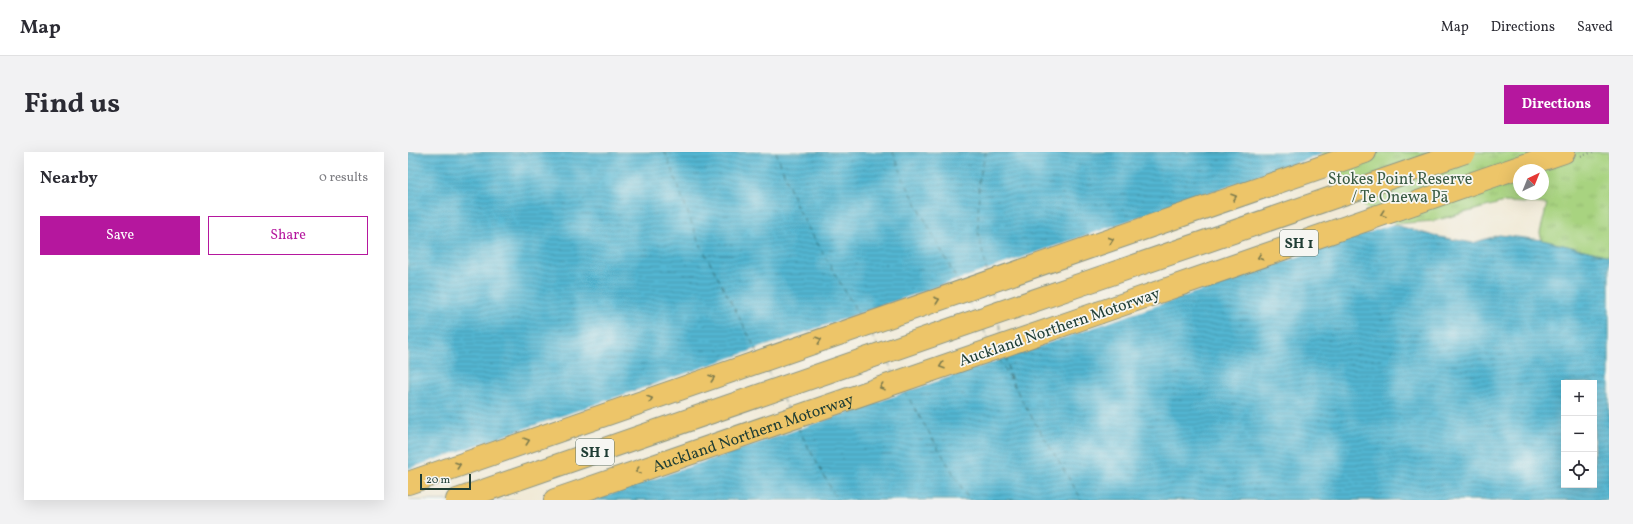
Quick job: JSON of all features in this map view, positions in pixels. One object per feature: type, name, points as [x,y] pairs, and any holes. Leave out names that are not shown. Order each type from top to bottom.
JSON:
[{"type":"highway","name":"SH 1","points":[[408,482],[1365,152]]},
{"type":"highway","name":"Auckland Northern Motorway","points":[[457,500],[1465,152]]},
{"type":"highway","name":"Auckland Northern Motorway","points":[[554,500],[1564,152]]},
{"type":"green space","name":"Stokes Point Reserve / Te Onewa Pā","points":[[1321,152],[1609,152],[1609,256],[1542,240],[1540,233],[1547,204],[1504,202],[1434,221],[1392,224],[1356,204],[1335,187],[1321,164]]},
{"type":"water","points":[[408,152],[1321,152],[1321,164],[1335,187],[1356,204],[1392,224],[1434,236],[1473,243],[1499,235],[1542,240],[1609,256],[1609,500],[408,500]]},
{"type":"pier","points":[[1323,154],[1323,164],[1337,185],[1357,203],[1396,223],[592,500],[408,500],[408,469]]},
{"type":"ferry route","points":[[665,152],[698,240],[757,351]]},
{"type":"ferry route","points":[[776,152],[799,212],[859,315]]},
{"type":"ferry route","points":[[893,152],[905,182],[958,282]]},
{"type":"ferry route","points":[[986,152],[979,180],[978,231],[987,272]]},
{"type":"ferry route","points":[[992,292],[994,303]]},
{"type":"ferry route","points":[[968,301],[973,310]]},
{"type":"ferry route","points":[[999,324],[1001,334]]},
{"type":"ferry route","points":[[983,329],[989,340]]},
{"type":"ferry route","points":[[871,335],[877,344]]},
{"type":"ferry route","points":[[1006,357],[1009,374],[1022,401],[1082,500]]},
{"type":"ferry route","points":[[999,359],[1017,391]]},
{"type":"ferry route","points":[[888,362],[893,372]]},
{"type":"ferry route","points":[[767,370],[772,379]]},
{"type":"ferry route","points":[[905,392],[969,500]]},
{"type":"ferry route","points":[[782,398],[788,409]]},
{"type":"ferry route","points":[[798,428],[837,500]]}]
